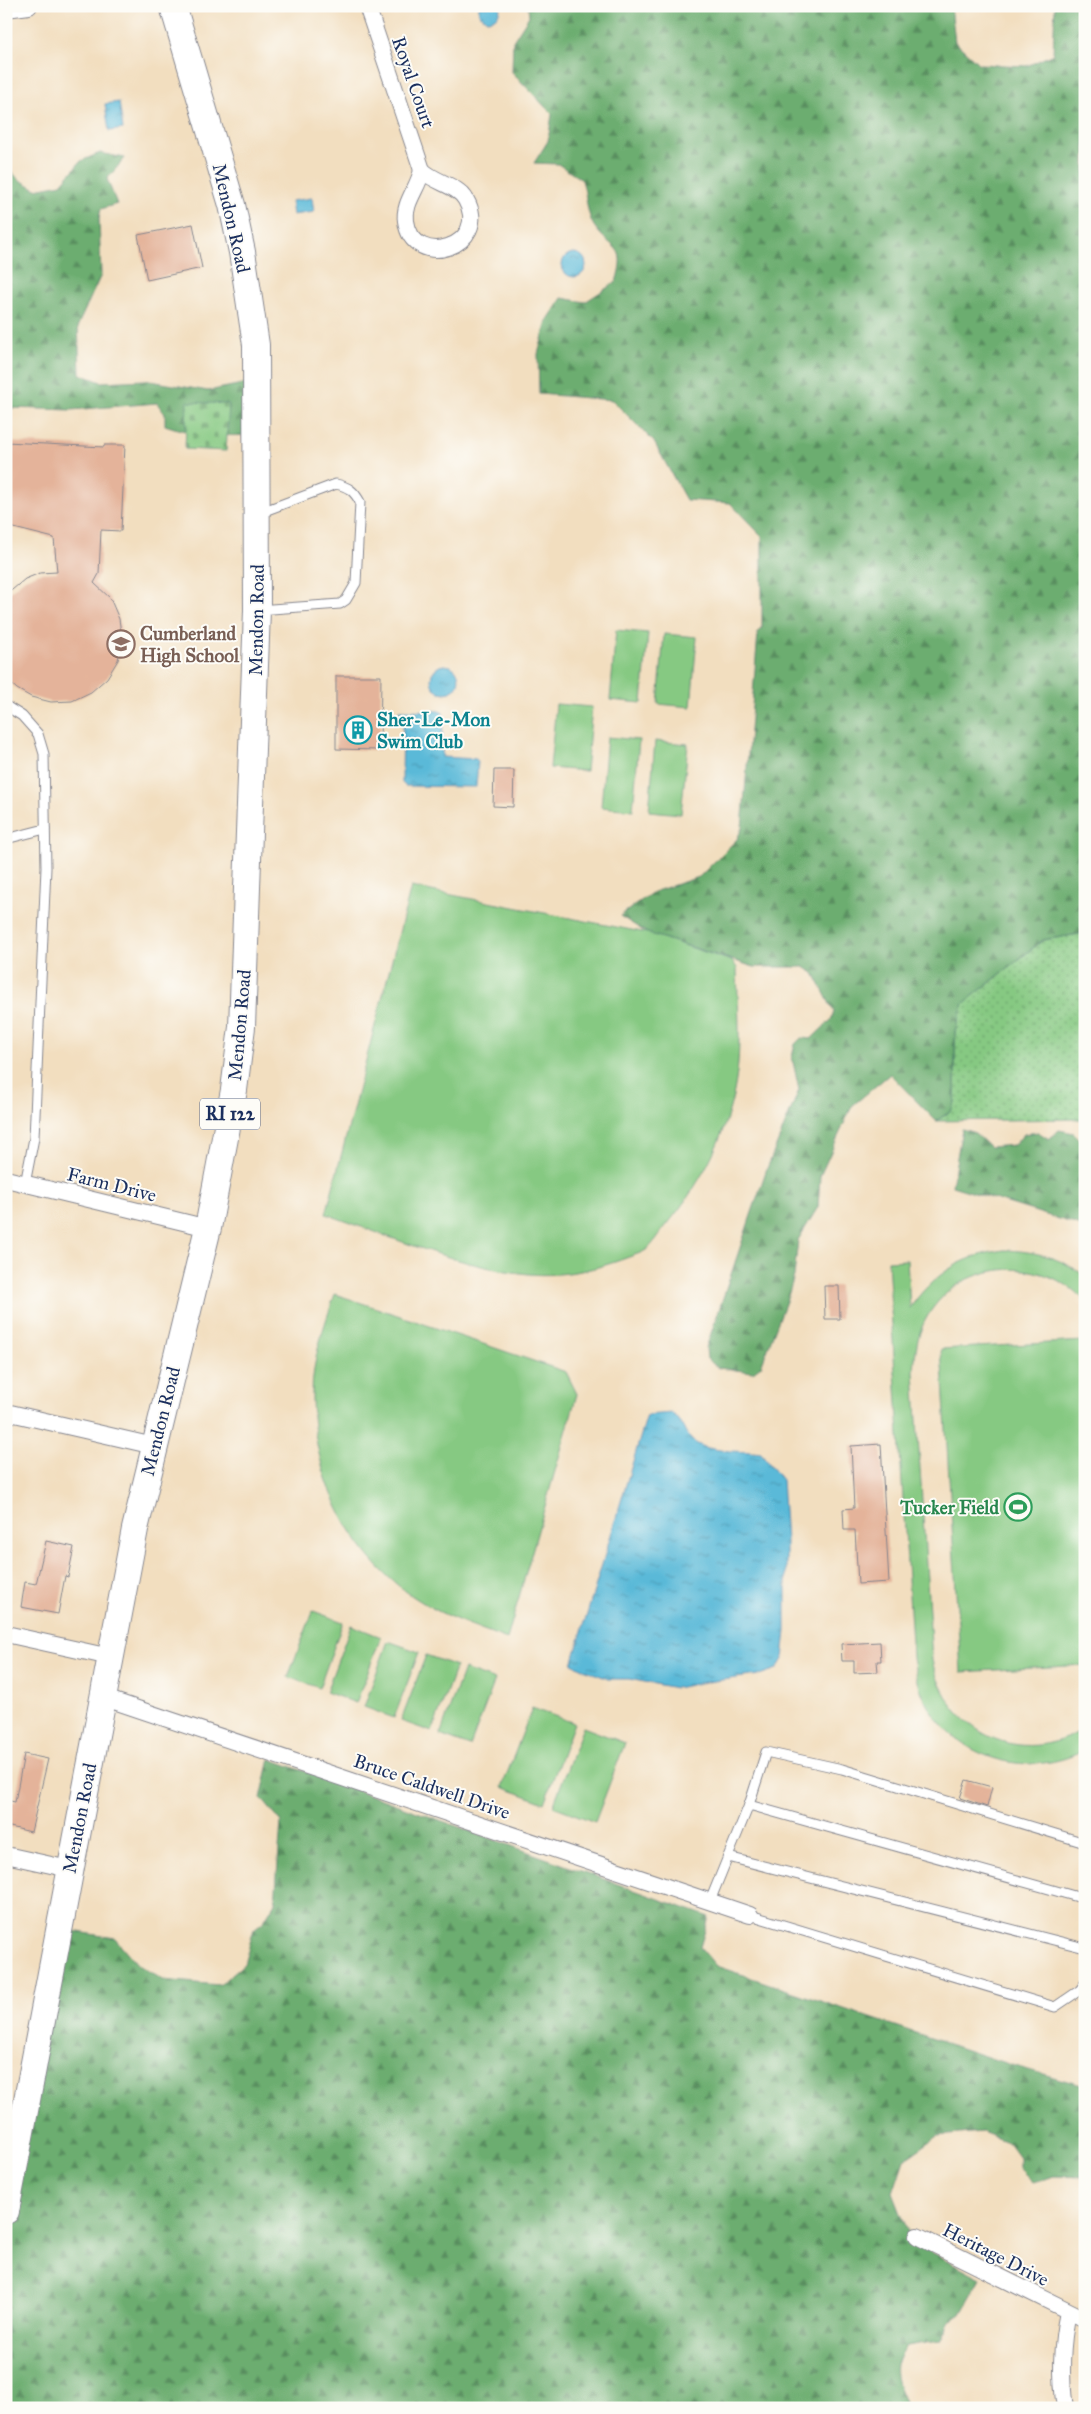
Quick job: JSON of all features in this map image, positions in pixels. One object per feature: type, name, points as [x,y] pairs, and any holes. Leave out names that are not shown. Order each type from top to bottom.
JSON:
[{"type":"main road","name":"Mendon Road","points":[[6,2211],[13,2138],[69,1869],[135,1529],[208,1228],[234,1090],[242,1027],[256,610],[256,345],[232,205],[173,6]]},
{"type":"street","points":[[6,9],[29,6]]},
{"type":"street","name":"Royal Court","points":[[367,6],[422,170]]},
{"type":"street","points":[[422,170],[432,179],[458,191],[466,198],[470,208],[471,219],[464,238],[446,249],[435,250],[424,246],[415,240],[409,231],[406,209],[420,182],[422,170]]},
{"type":"street","name":"Farm Drive","points":[[6,1179],[208,1228]]},
{"type":"street","points":[[6,1412],[154,1446]]},
{"type":"street","points":[[6,1634],[110,1657]]},
{"type":"street","name":"Bruce Caldwell Drive","points":[[102,1697],[750,1915]]},
{"type":"street","points":[[6,1855],[69,1869]]},
{"type":"street","name":"Heritage Drive","points":[[917,2236],[1085,2319]]},
{"type":"street","points":[[1066,2408],[1061,2370],[1062,2339],[1068,2312]]},
{"type":"lane","points":[[256,610],[340,604],[346,600],[356,583],[360,502],[355,493],[348,487],[336,484],[257,514]]},
{"type":"lane","points":[[6,706],[22,716],[38,734],[44,754],[46,868],[34,1138],[25,1184]]},
{"type":"lane","points":[[6,839],[45,830]]},
{"type":"lane","points":[[710,1901],[749,1805],[766,1752],[842,1769],[1085,1843]]},
{"type":"lane","points":[[749,1805],[1085,1899]]},
{"type":"lane","points":[[728,1856],[1085,1948]]},
{"type":"lane","points":[[750,1915],[1055,2007],[1080,1990],[1085,1983]]},
{"type":"green space","points":[[528,6],[951,6],[955,42],[979,64],[1027,66],[1053,54],[1055,6],[1085,6],[1085,933],[1043,940],[963,1004],[955,1031],[955,1102],[951,1111],[936,1121],[890,1074],[852,1106],[820,1176],[818,1207],[798,1240],[794,1276],[788,1296],[761,1366],[753,1372],[718,1368],[707,1359],[706,1348],[766,1171],[799,1090],[792,1057],[795,1044],[801,1038],[811,1039],[831,1020],[834,1012],[814,973],[804,967],[754,967],[647,933],[620,916],[653,892],[699,877],[737,839],[742,828],[758,633],[762,628],[762,536],[730,503],[686,500],[654,442],[612,400],[539,394],[538,354],[547,321],[562,298],[585,302],[616,282],[620,260],[616,249],[591,221],[582,180],[558,164],[534,163],[548,141],[552,114],[512,72],[513,41],[529,16]]},
{"type":"green space","points":[[100,153],[125,158],[107,179],[117,204],[101,209],[99,218],[101,275],[78,325],[80,374],[101,382],[145,380],[208,391],[252,382],[256,435],[210,435],[189,432],[165,425],[165,414],[157,403],[71,410],[10,408],[6,406],[6,165],[18,179],[36,189],[61,184],[81,161]]},
{"type":"green space","points":[[187,402],[229,404],[226,451],[185,449]]},
{"type":"green space","points":[[616,630],[648,633],[642,703],[610,700]]},
{"type":"green space","points":[[664,634],[697,637],[691,707],[658,704]]},
{"type":"green space","points":[[556,704],[592,707],[586,771],[550,768]]},
{"type":"green space","points":[[607,737],[639,740],[633,810],[601,807]]},
{"type":"green space","points":[[655,741],[688,744],[681,814],[649,811]]},
{"type":"green space","points":[[411,887],[647,933],[732,961],[737,968],[738,1067],[727,1118],[714,1151],[688,1197],[649,1248],[638,1254],[605,1265],[580,1271],[542,1275],[529,1274],[504,1271],[452,1258],[326,1214]]},
{"type":"green space","points":[[1085,933],[1085,1119],[936,1121],[951,1111],[955,1102],[955,1031],[963,1004],[1043,940]]},
{"type":"green space","points":[[962,1129],[975,1133],[990,1147],[1014,1145],[1024,1134],[1038,1132],[1049,1139],[1059,1130],[1074,1133],[1085,1148],[1085,1227],[952,1186]]},
{"type":"green space","points":[[1004,1250],[1047,1256],[1076,1269],[1085,1276],[1085,1301],[1066,1285],[1044,1274],[1020,1270],[996,1270],[973,1277],[953,1288],[935,1305],[922,1327],[915,1355],[914,1372],[932,1660],[941,1685],[954,1707],[970,1724],[990,1737],[1012,1744],[1036,1745],[1060,1740],[1085,1728],[1085,1750],[1064,1759],[1042,1763],[999,1760],[979,1752],[960,1741],[944,1727],[930,1709],[919,1684],[913,1658],[888,1261],[907,1260],[910,1308],[929,1285],[951,1268],[976,1256]]},
{"type":"green space","points":[[335,1294],[566,1372],[577,1394],[507,1639],[438,1611],[417,1599],[393,1581],[372,1560],[354,1536],[339,1510],[327,1482],[319,1453],[312,1394],[316,1356]]},
{"type":"green space","name":"Tucker Field","points":[[1084,1341],[1085,1665],[961,1672],[941,1349]]},
{"type":"green space","points":[[313,1611],[343,1622],[319,1688],[288,1677]]},
{"type":"green space","points":[[351,1625],[381,1637],[356,1703],[326,1692]]},
{"type":"green space","points":[[388,1641],[419,1652],[394,1718],[364,1707]]},
{"type":"green space","points":[[426,1655],[456,1666],[432,1732],[401,1721]]},
{"type":"green space","points":[[464,1669],[495,1680],[470,1746],[440,1735]]},
{"type":"green space","points":[[532,1708],[574,1723],[544,1803],[502,1787]]},
{"type":"green space","points":[[583,1727],[625,1743],[595,1822],[553,1806]]},
{"type":"green space","points":[[270,1759],[709,1917],[700,1947],[716,1966],[1011,2065],[1085,2086],[1085,2177],[1054,2176],[1033,2182],[1019,2168],[1019,2157],[1008,2142],[982,2132],[938,2136],[904,2160],[893,2193],[912,2242],[981,2278],[961,2314],[949,2322],[940,2341],[906,2346],[900,2354],[897,2362],[896,2376],[907,2408],[6,2408],[6,2211],[60,1929],[115,1938],[137,1964],[163,1980],[219,1985],[244,1964],[254,1929],[264,1921],[275,1903],[281,1822],[261,1798]]},
{"type":"water","points":[[479,6],[500,6],[497,16],[493,19],[487,20],[479,14]]},
{"type":"water","points":[[119,102],[123,129],[109,131],[105,104]]},
{"type":"water","points":[[312,198],[314,212],[293,215],[291,201]]},
{"type":"water","points":[[574,253],[583,256],[586,265],[583,274],[574,277],[565,274],[562,265],[565,256]]},
{"type":"water","points":[[445,665],[455,669],[459,679],[455,689],[445,693],[435,689],[431,679],[435,669]]},
{"type":"water","points":[[399,710],[439,711],[443,713],[442,757],[476,759],[478,761],[476,787],[405,786],[402,783],[403,718],[399,718]]},
{"type":"water","points":[[672,1413],[690,1438],[696,1443],[713,1449],[761,1453],[782,1480],[786,1541],[786,1630],[783,1659],[777,1669],[759,1675],[676,1688],[629,1679],[608,1679],[572,1664],[647,1415]]},
{"type":"building","points":[[193,224],[202,268],[147,280],[138,235]]},
{"type":"building","points":[[6,442],[104,447],[104,445],[125,445],[121,531],[101,530],[99,574],[94,583],[110,598],[119,619],[122,640],[118,660],[107,678],[91,692],[72,701],[51,702],[31,697],[17,689],[6,679],[6,595],[25,579],[40,573],[57,572],[54,538],[6,526]]},
{"type":"building","name":"Sher-Le-Mon Swim Club","points":[[336,676],[381,676],[380,750],[336,749]]},
{"type":"building","points":[[494,770],[514,770],[513,807],[493,806]]},
{"type":"building","points":[[824,1286],[839,1286],[840,1319],[825,1319]]},
{"type":"building","points":[[881,1444],[889,1582],[858,1584],[855,1530],[844,1530],[843,1509],[854,1508],[851,1446]]},
{"type":"building","points":[[46,1541],[74,1547],[68,1577],[65,1576],[58,1614],[21,1607],[25,1582],[36,1584]]},
{"type":"building","points":[[880,1642],[881,1661],[877,1661],[878,1672],[854,1673],[854,1661],[842,1661],[841,1644]]},
{"type":"building","points":[[24,1754],[48,1759],[31,1832],[6,1826],[6,1800],[15,1802]]},
{"type":"building","points":[[966,1780],[992,1787],[987,1807],[960,1798]]},
{"type":"place","name":"Cumberland High School","points":[[121,644]]},
{"type":"place","name":"Sher-Le-Mon Swim Club","points":[[358,730]]},
{"type":"place","name":"Tucker Field","points":[[1018,1507]]}]
